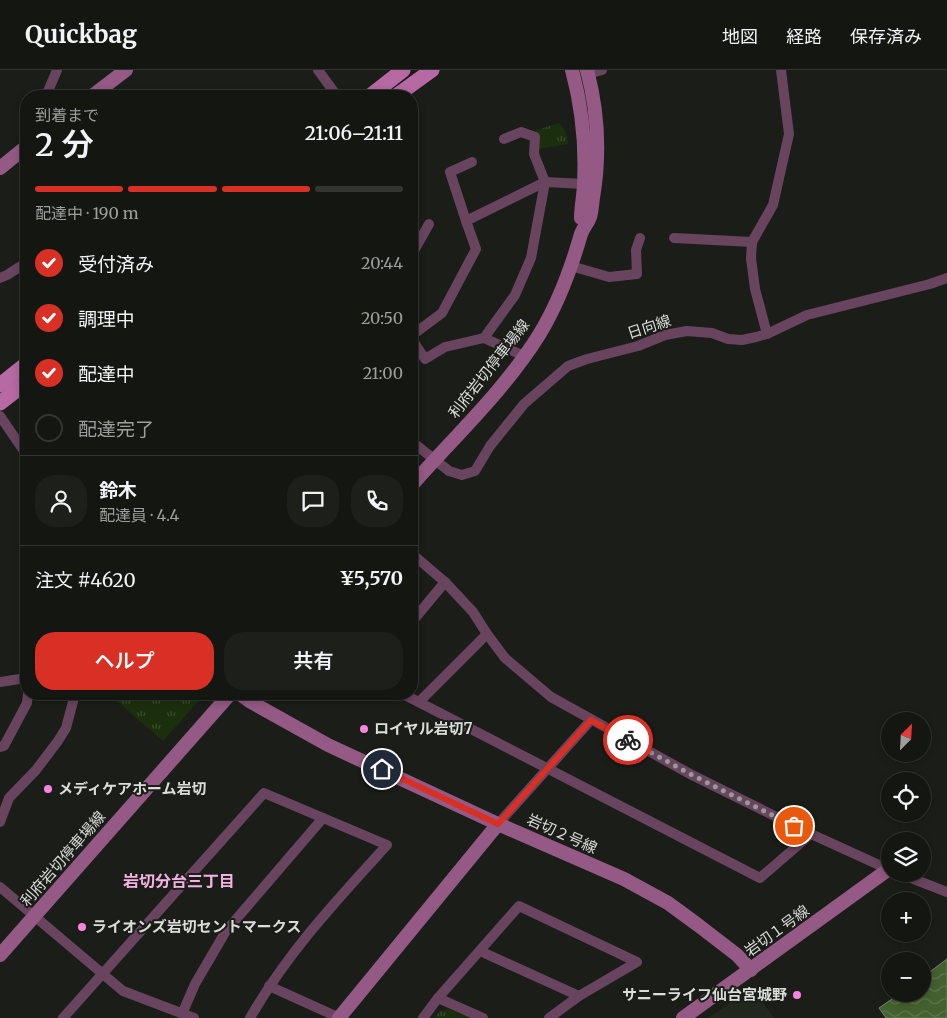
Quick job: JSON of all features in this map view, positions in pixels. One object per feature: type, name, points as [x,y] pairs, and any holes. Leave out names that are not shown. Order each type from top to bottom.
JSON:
[{"type":"main road","points":[[378,90],[403,70]]},
{"type":"main road","points":[[404,90],[432,70]]},
{"type":"main road","points":[[0,385],[20,369]]},
{"type":"main road","points":[[0,403],[20,387]]},
{"type":"street","points":[[49,90],[57,70]]},
{"type":"street","points":[[100,90],[126,70]]},
{"type":"street","points":[[318,70],[333,90]]},
{"type":"street","name":"利府岩切停車場線","points":[[572,70],[582,112],[584,140],[582,231]]},
{"type":"street","points":[[587,72],[602,70]]},
{"type":"street","points":[[767,334],[752,273],[751,258],[752,242],[772,205],[789,134],[781,70]]},
{"type":"street","name":"利府岩切停車場線","points":[[418,478],[457,436],[524,356],[539,335],[572,266],[582,231],[590,217],[595,187],[597,141],[594,108],[587,72]]},
{"type":"street","points":[[484,338],[515,295],[531,258],[545,182],[534,154],[535,137],[521,132],[504,139]]},
{"type":"street","points":[[0,168],[20,152]]},
{"type":"street","points":[[418,332],[442,313],[476,249],[450,172],[472,162]]},
{"type":"street","points":[[466,221],[545,182],[584,184]]},
{"type":"street","points":[[418,244],[429,224]]},
{"type":"street","points":[[572,266],[609,278],[637,274],[636,250],[640,238]]},
{"type":"street","points":[[674,238],[752,242]]},
{"type":"street","points":[[0,278],[7,276],[20,267]]},
{"type":"street","name":"日向線","points":[[418,446],[449,471],[462,475],[475,471],[490,446],[524,404],[568,366],[586,359],[628,349],[664,335],[687,331],[712,333],[728,339],[742,340],[767,334],[807,315],[947,278]]},
{"type":"street","points":[[418,348],[425,359],[445,347],[484,338],[524,356]]},
{"type":"street","points":[[0,416],[20,445]]},
{"type":"street","points":[[418,559],[446,582],[473,612],[505,658],[551,697],[692,775],[811,834],[881,866]]},
{"type":"street","points":[[418,615],[446,582]]},
{"type":"street","points":[[419,702],[487,634]]},
{"type":"street","points":[[0,682],[20,679]]},
{"type":"street","points":[[0,747],[4,746],[27,700]]},
{"type":"street","points":[[0,822],[9,798],[36,770],[66,728],[73,700]]},
{"type":"street","name":"利府岩切停車場線","points":[[0,955],[225,700]]},
{"type":"street","name":"岩切２号線","points":[[248,700],[328,745],[498,824],[624,879],[668,903],[737,955],[752,970]]},
{"type":"street","points":[[415,700],[760,878],[811,834]]},
{"type":"street","points":[[269,986],[339,1018],[498,824],[591,720]]},
{"type":"street","points":[[63,1018],[264,793],[387,845],[313,927],[269,986],[250,1018]]},
{"type":"street","points":[[182,1014],[195,984],[226,931],[323,818]]},
{"type":"street","name":"岩切１号線","points":[[683,1018],[881,879]]},
{"type":"street","points":[[921,882],[947,892]]},
{"type":"street","points":[[0,887],[124,991],[194,1018]]},
{"type":"street","points":[[423,1018],[438,998],[519,906],[638,962],[579,996],[549,1018]]},
{"type":"street","points":[[480,951],[579,996]]},
{"type":"street","points":[[438,998],[483,1018]]},
{"type":"shaded area","points":[[752,987],[774,1018],[708,1018]]},
{"type":"green space","points":[[560,123],[566,133],[568,144],[538,149],[536,130]]},
{"type":"green space","points":[[116,700],[199,700],[163,741]]},
{"type":"green space","points":[[449,1009],[470,1018],[434,1018],[440,1011]]},
{"type":"water","points":[[947,959],[947,1018],[886,1018],[879,1008],[888,1002],[931,1002],[931,971]]},
{"type":"way so far","points":[[628,740],[692,775],[794,826]]},
{"type":"place","name":"ロイヤル岩切7","points":[[364,729]]},
{"type":"place","name":"メディケアホーム岩切","points":[[48,789]]},
{"type":"place","name":"ライオンズ岩切セントマークス","points":[[82,927]]},
{"type":"place","name":"サニーライフ仙台宮城野","points":[[797,995]]},
{"type":"district","name":"岩切分台三丁目","points":[[179,881]]},
{"type":"route","points":[[382,769],[498,824],[591,720],[628,740]]}]
